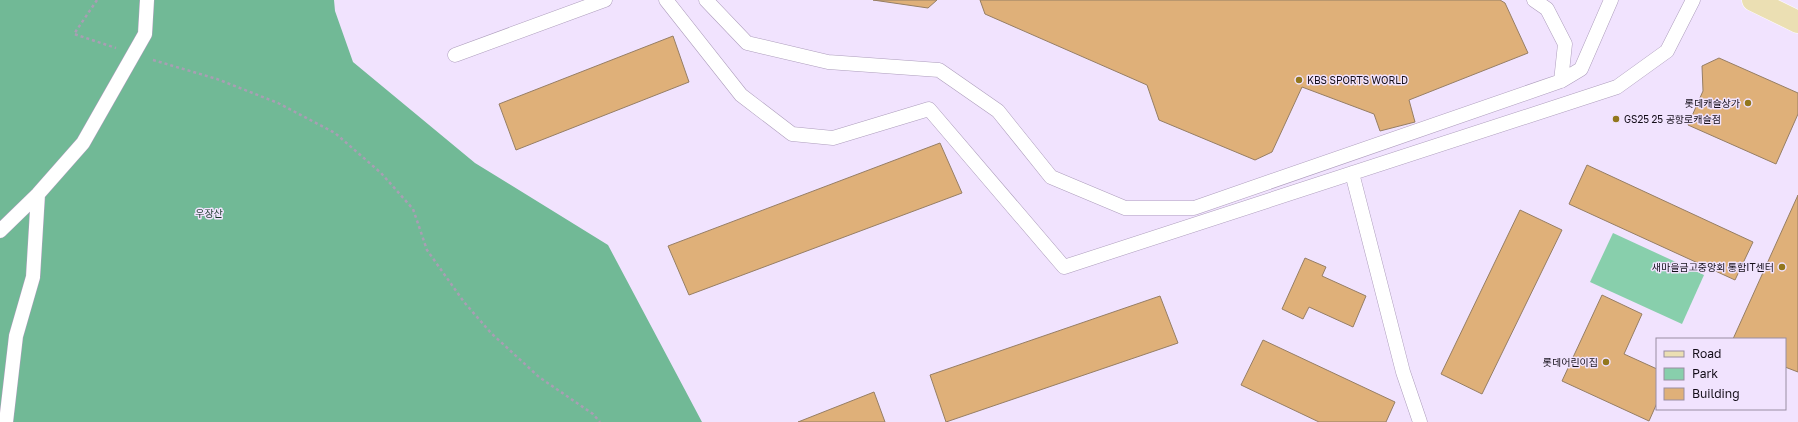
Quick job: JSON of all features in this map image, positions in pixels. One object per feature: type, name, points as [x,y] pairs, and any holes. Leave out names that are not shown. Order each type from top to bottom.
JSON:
[{"type":"main road","points":[[1753,0],[1798,22]]},
{"type":"lane","points":[[0,231],[38,194],[83,143],[144,34],[147,0]]},
{"type":"lane","points":[[455,55],[605,0]]},
{"type":"lane","points":[[666,0],[741,95],[792,134],[833,138],[929,109],[1064,267],[1616,87],[1667,51],[1693,0]]},
{"type":"lane","points":[[706,0],[747,43],[828,62],[939,70],[998,111],[1051,177],[1125,208],[1194,208],[1561,81],[1580,69],[1611,0]]},
{"type":"lane","points":[[1534,0],[1547,9],[1565,44],[1561,81]]},
{"type":"lane","points":[[1352,173],[1403,372],[1420,422]]},
{"type":"lane","points":[[6,422],[16,336],[33,277],[38,194]]},
{"type":"path","points":[[97,0],[74,34],[230,84],[278,103],[335,133],[381,173],[413,209],[427,250],[464,302],[491,332],[539,377],[593,414],[600,422]]},
{"type":"green space","name":"우장산","points":[[0,0],[334,0],[335,11],[353,62],[475,163],[608,245],[702,422],[0,422]]},
{"type":"green space","points":[[1613,233],[1704,275],[1682,324],[1590,282]]},
{"type":"building","points":[[873,0],[937,0],[928,8]]},
{"type":"building","name":"KBS SPORTS WORLD","points":[[980,0],[1500,0],[1505,3],[1528,53],[1409,100],[1415,122],[1380,131],[1374,114],[1302,87],[1272,152],[1255,160],[1159,120],[1147,85],[985,14]]},
{"type":"building","points":[[673,36],[689,82],[516,150],[499,104]]},
{"type":"building","name":"롯데캐슬상가","points":[[1719,58],[1798,93],[1798,114],[1776,164],[1688,125],[1703,91],[1702,66]]},
{"type":"building","points":[[940,143],[962,193],[689,295],[668,246]]},
{"type":"building","points":[[1587,165],[1753,242],[1735,280],[1569,204]]},
{"type":"building","name":"새마을금고중앙회 통합IT센터","points":[[1798,195],[1798,372],[1786,367],[1786,338],[1733,338]]},
{"type":"building","points":[[1520,210],[1562,230],[1482,394],[1441,374]]},
{"type":"building","points":[[1305,258],[1326,267],[1322,276],[1366,296],[1353,327],[1309,307],[1303,319],[1282,309]]},
{"type":"building","name":"롯데어린이집","points":[[1602,295],[1642,314],[1624,354],[1656,369],[1656,405],[1649,421],[1562,381]]},
{"type":"building","points":[[1160,296],[1178,343],[946,422],[930,375]]},
{"type":"building","points":[[1263,340],[1395,402],[1386,422],[1319,422],[1241,385]]},
{"type":"building","points":[[874,392],[885,422],[798,422]]},
{"type":"place","name":"KBS SPORTS WORLD","points":[[1299,80]]},
{"type":"place","name":"롯데캐슬상가","points":[[1748,103]]},
{"type":"place","name":"GS25 25 공항로캐슬점","points":[[1616,119]]},
{"type":"place","name":"새마을금고중앙회 통합IT센터","points":[[1782,267]]},
{"type":"place","name":"롯데어린이집","points":[[1606,362]]}]
